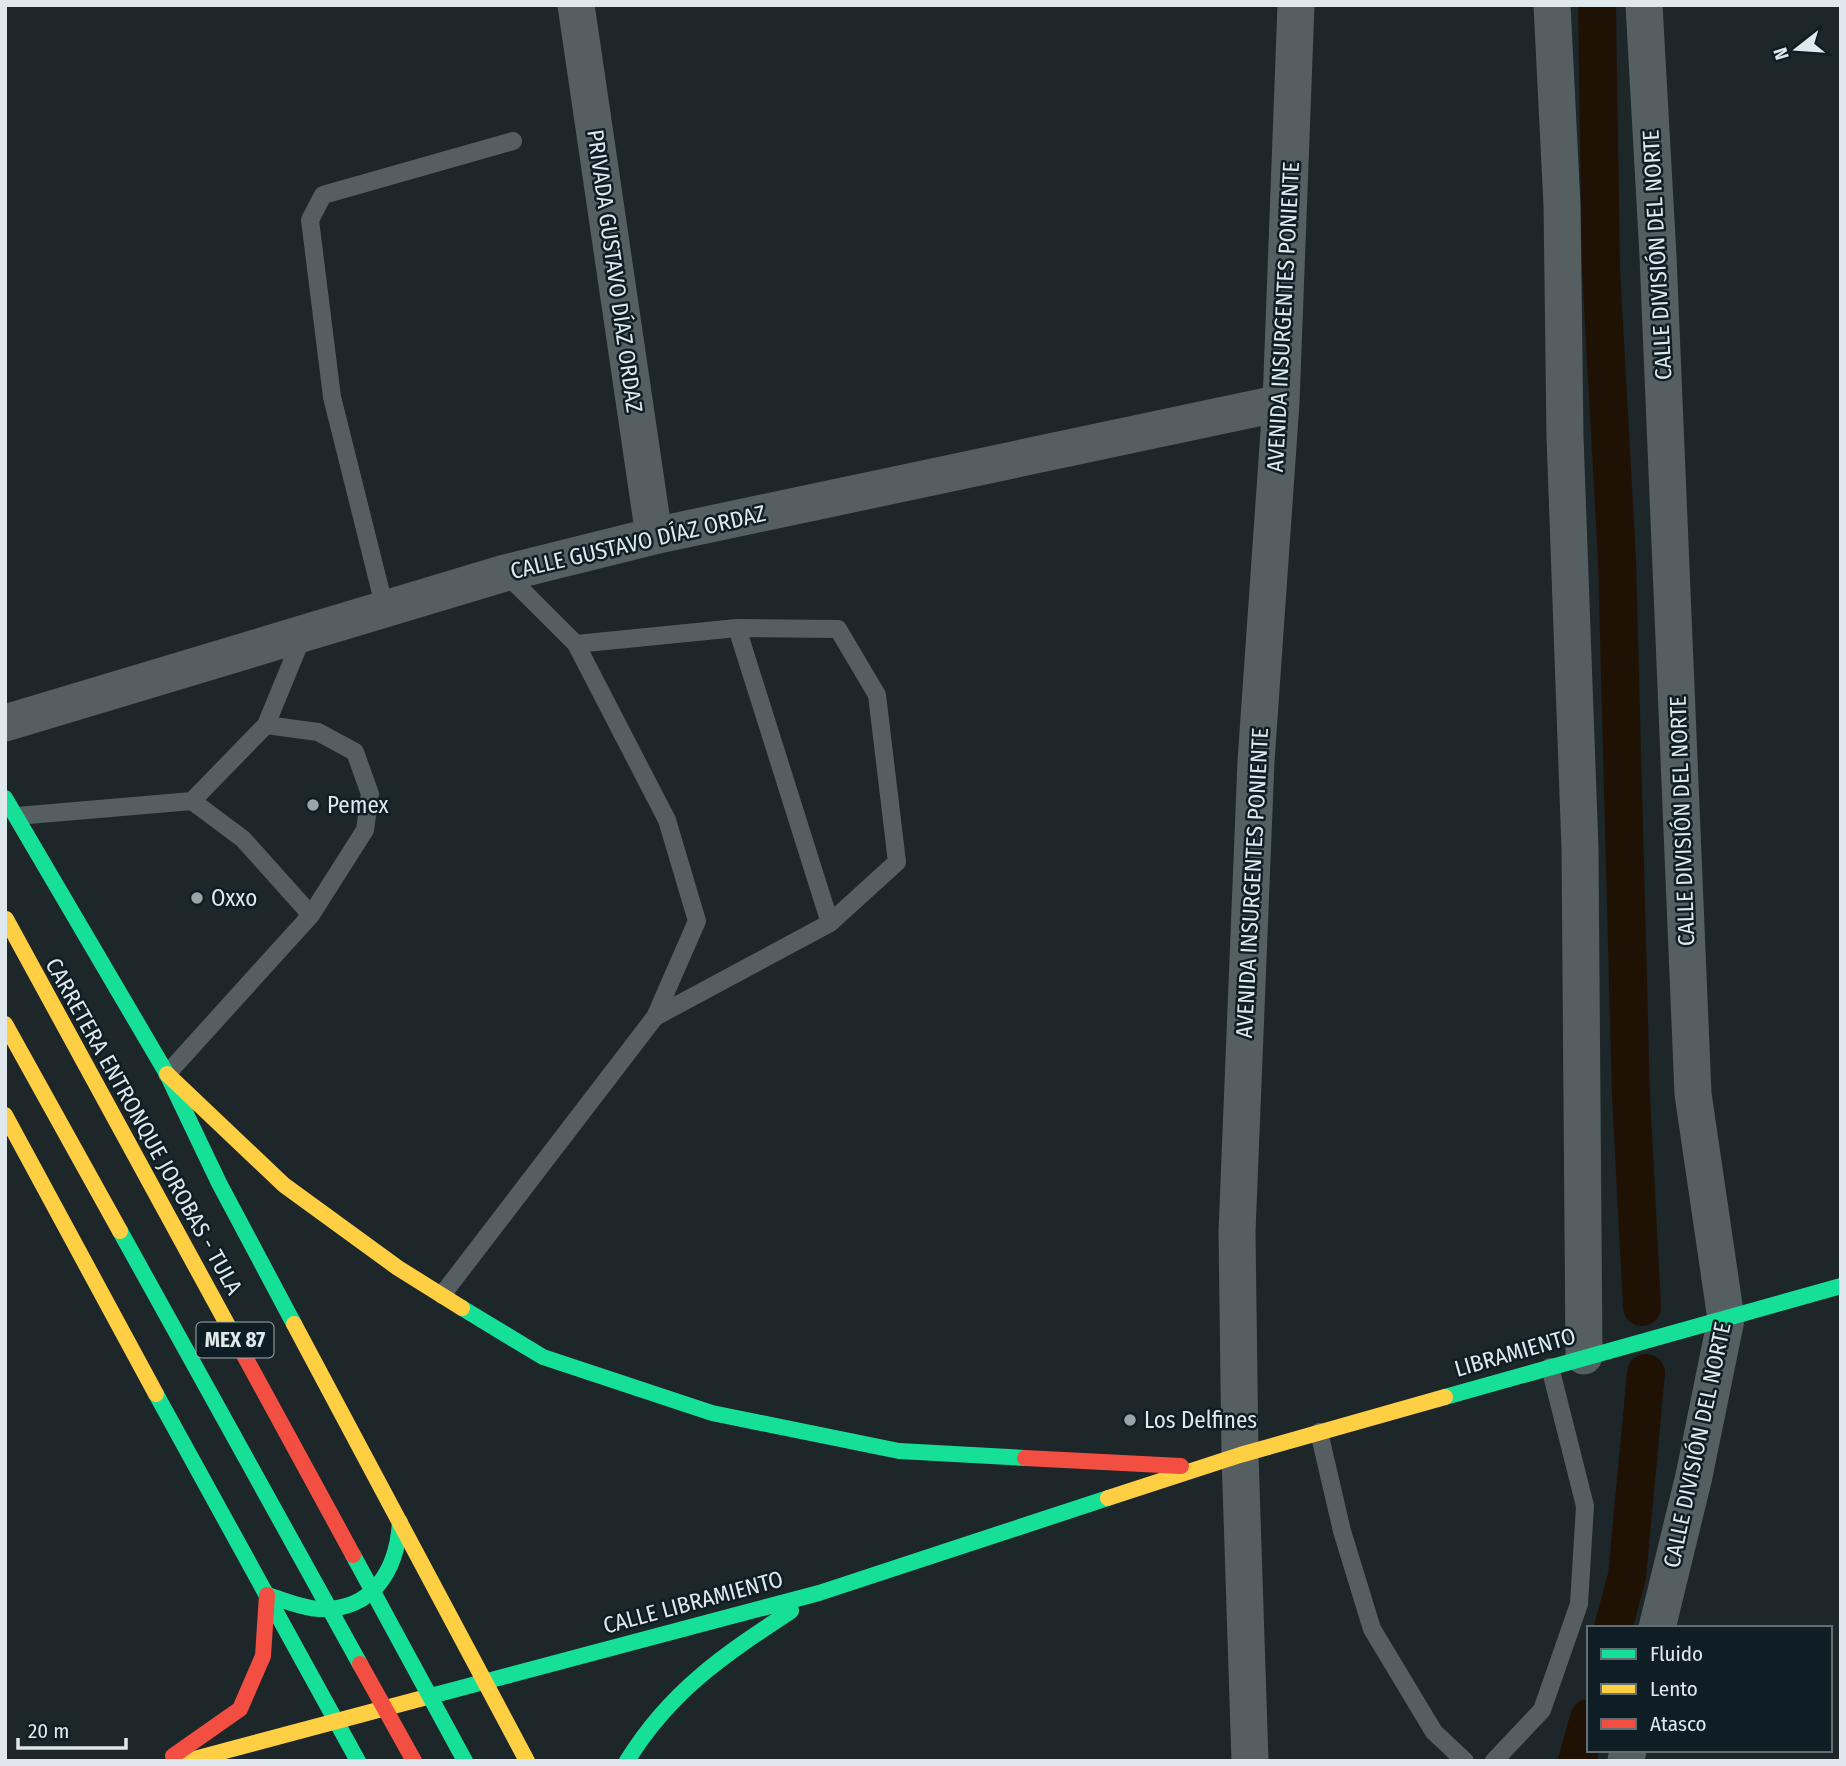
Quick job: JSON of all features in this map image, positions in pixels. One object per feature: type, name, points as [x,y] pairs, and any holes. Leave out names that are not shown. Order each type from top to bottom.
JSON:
[{"type":"main road","points":[[5,799],[167,1074],[219,1183],[527,1761]]},
{"type":"main road","name":"CARRETERA ENTRONQUE JOROBAS - TULA","points":[[6,919],[465,1761]]},
{"type":"main road","name":"MEX 87","points":[[5,1024],[414,1761]]},
{"type":"main road","points":[[167,1074],[284,1185],[398,1268],[543,1357],[712,1413],[899,1451],[1204,1467]]},
{"type":"main road","points":[[5,1115],[36,1177],[358,1761]]},
{"type":"main road","name":"LIBRAMIENTO","points":[[1204,1467],[1584,1356],[1841,1286]]},
{"type":"main road","name":"CALLE LIBRAMIENTO","points":[[187,1761],[339,1723],[483,1681],[819,1593],[1204,1467]]},
{"type":"main road","points":[[267,1595],[317,1609],[340,1608],[362,1600],[380,1586],[394,1567],[400,1545],[400,1522]]},
{"type":"main road","points":[[627,1761],[647,1725],[699,1672],[819,1593]]},
{"type":"main road","points":[[166,1761],[240,1709],[263,1656],[267,1595]]},
{"type":"street","name":"PRIVADA GUSTAVO DÍAZ ORDAZ","points":[[576,5],[654,536]]},
{"type":"street","name":"AVENIDA INSURGENTES PONIENTE","points":[[1250,1761],[1240,1455],[1239,1177],[1256,761],[1282,403],[1296,5]]},
{"type":"street","points":[[1552,5],[1562,205],[1565,437],[1580,849],[1584,1356]]},
{"type":"street","name":"CALLE DIVISIÓN DEL NORTE","points":[[1644,5],[1659,270],[1693,1094],[1726,1319],[1694,1476],[1657,1626]]},
{"type":"street","name":"CALLE GUSTAVO DÍAZ ORDAZ","points":[[5,723],[505,573],[654,536],[1282,403]]},
{"type":"lane","points":[[385,609],[332,397],[310,220],[323,195],[513,141]]},
{"type":"lane","points":[[442,1295],[655,1017],[697,921],[667,820],[576,644],[505,573]]},
{"type":"lane","points":[[576,644],[737,628],[838,629],[877,695],[897,862],[830,923],[655,1017]]},
{"type":"lane","points":[[737,628],[830,923]]},
{"type":"lane","points":[[17,816],[192,801],[266,724],[303,634]]},
{"type":"lane","points":[[167,1074],[311,915],[365,830],[370,794],[355,752],[318,732],[266,724]]},
{"type":"lane","points":[[192,801],[243,839],[311,915]]},
{"type":"lane","points":[[1494,1761],[1542,1710],[1578,1604],[1585,1506],[1550,1367]]},
{"type":"lane","points":[[1319,1432],[1342,1531],[1372,1629],[1434,1732],[1465,1761]]},
{"type":"waterway","points":[[1597,5],[1601,270],[1617,560],[1631,1096],[1642,1307]]},
{"type":"waterway","points":[[1614,1626],[1627,1576],[1646,1373]]},
{"type":"waterway","points":[[1577,1761],[1587,1725]]},
{"type":"traffic: fast","points":[[5,798],[167,1074],[219,1183],[294,1324]]},
{"type":"traffic: fast","points":[[120,1231],[360,1664]]},
{"type":"traffic: fast","points":[[1445,1397],[1841,1286]]},
{"type":"traffic: fast","points":[[462,1308],[543,1357],[712,1413],[899,1451],[1025,1458]]},
{"type":"traffic: fast","points":[[156,1394],[358,1761]]},
{"type":"traffic: fast","points":[[427,1697],[819,1593],[1108,1498]]},
{"type":"traffic: fast","points":[[267,1595],[319,1609],[338,1608],[354,1603],[368,1595],[387,1571],[394,1556],[400,1522]]},
{"type":"traffic: fast","points":[[353,1555],[465,1761]]},
{"type":"traffic: fast","points":[[627,1761],[661,1714],[680,1694],[721,1659],[791,1611]]},
{"type":"traffic: slow","points":[[6,919],[232,1333]]},
{"type":"traffic: slow","points":[[5,1024],[120,1231]]},
{"type":"traffic: slow","points":[[167,1074],[284,1185],[398,1268],[462,1308]]},
{"type":"traffic: slow","points":[[5,1115],[156,1394]]},
{"type":"traffic: slow","points":[[294,1324],[527,1761]]},
{"type":"traffic: slow","points":[[1108,1498],[1240,1455],[1445,1397]]},
{"type":"traffic: slow","points":[[187,1761],[427,1697]]},
{"type":"traffic: jam","points":[[232,1333],[353,1555]]},
{"type":"traffic: jam","points":[[1025,1458],[1181,1466]]},
{"type":"traffic: jam","points":[[173,1756],[240,1709],[263,1656],[267,1595]]},
{"type":"traffic: jam","points":[[360,1664],[414,1761]]},
{"type":"place","name":"Pemex","points":[[313,805]]},
{"type":"place","name":"Oxxo","points":[[197,898]]},
{"type":"place","name":"Los Delfines","points":[[1130,1420]]}]
